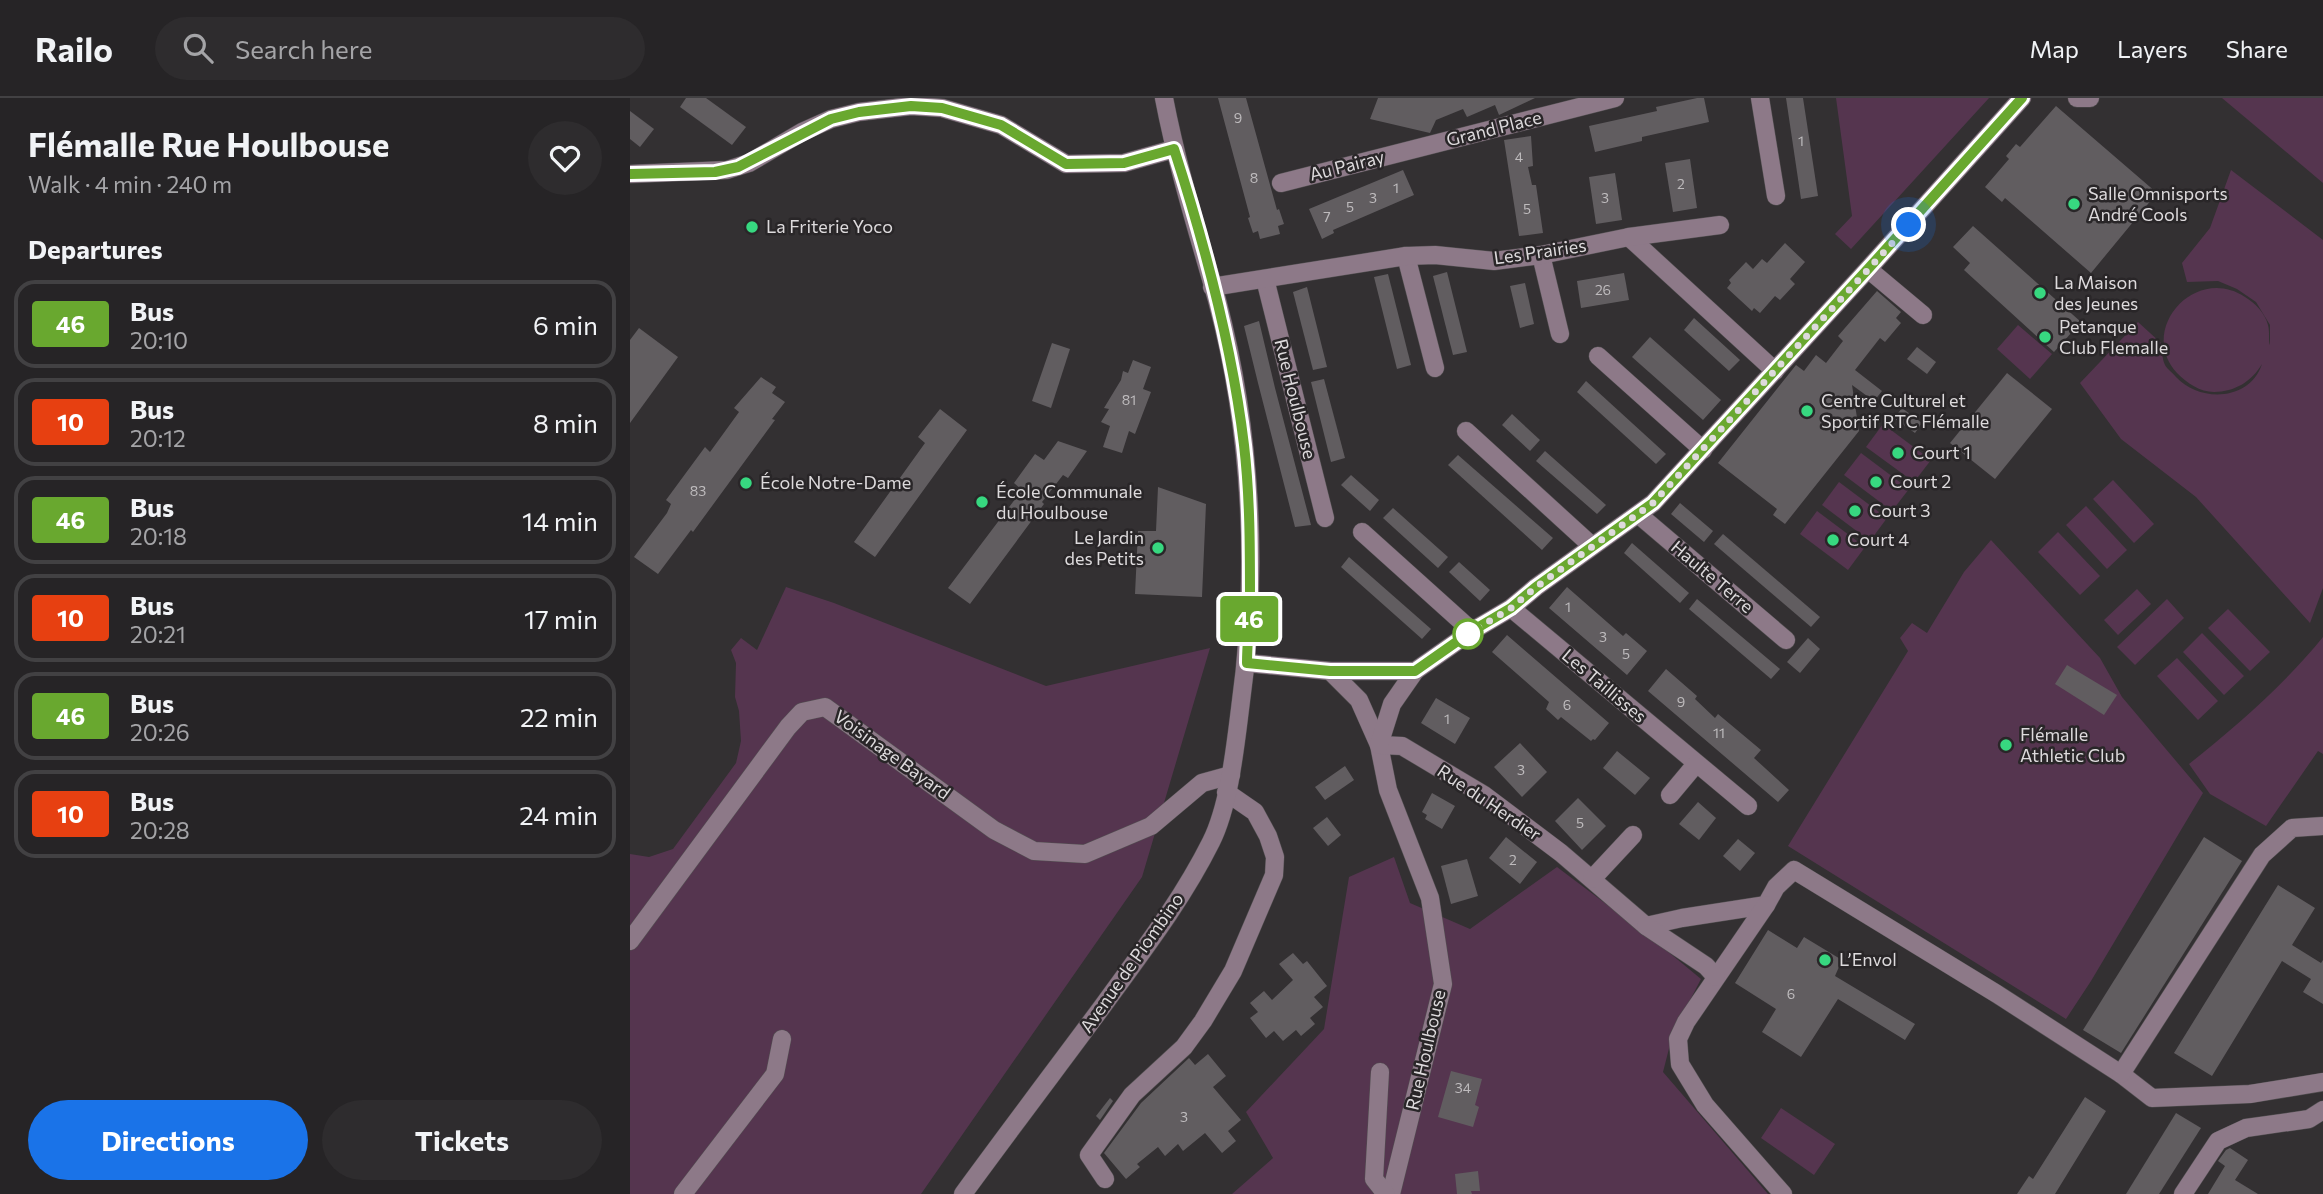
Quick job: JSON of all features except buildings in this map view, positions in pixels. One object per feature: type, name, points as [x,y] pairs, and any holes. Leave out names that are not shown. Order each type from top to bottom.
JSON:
[{"type":"street","points":[[1164,98],[1174,149],[1187,190],[1232,370],[1244,446],[1249,522],[1250,603],[1247,663],[1330,671],[1415,671]]},
{"type":"street","name":"Grand Place","points":[[1414,150],[1615,98]]},
{"type":"street","points":[[1760,98],[1776,195]]},
{"type":"street","name":"Rue Houlbouse","points":[[1379,745],[1392,704],[1415,671],[1472,631],[1511,608],[1536,587],[1639,514],[1703,450],[2022,98]]},
{"type":"street","points":[[2077,98],[2090,98]]},
{"type":"street","points":[[630,174],[715,172],[738,167],[831,119],[859,112],[911,106],[942,108],[1001,125],[1066,164],[1124,163],[1174,149]]},
{"type":"street","name":"Au Pairay","points":[[1281,183],[1414,150]]},
{"type":"street","name":"Les Prairies","points":[[1212,287],[1406,256],[1435,255],[1494,261],[1541,255],[1629,237],[1720,225]]},
{"type":"street","points":[[1629,237],[1775,371]]},
{"type":"street","points":[[1541,255],[1560,334]]},
{"type":"street","points":[[1406,256],[1435,368]]},
{"type":"street","points":[[1868,269],[1923,315]]},
{"type":"street","name":"Rue Houlbouse","points":[[1265,279],[1325,519]]},
{"type":"street","points":[[1598,356],[1703,450]]},
{"type":"street","points":[[1466,431],[1592,546]]},
{"type":"street","name":"Haulte Terre","points":[[1639,514],[1786,640]]},
{"type":"street","points":[[1362,532],[1472,631]]},
{"type":"street","name":"Les Taillisses","points":[[1511,608],[1748,806]]},
{"type":"street","name":"Avenue de Piombino","points":[[964,1194],[1169,915],[1212,839],[1228,783],[1247,663]]},
{"type":"street","name":"Rue Houlbouse","points":[[1330,671],[1359,700],[1379,745],[1388,790],[1430,898],[1443,984],[1389,1194]]},
{"type":"street","name":"Voisinage Bayard","points":[[630,941],[788,727],[802,712],[825,707],[994,830],[1034,852],[1085,855],[1152,826],[1202,783],[1228,783]]},
{"type":"street","name":"Rue du Herdier","points":[[1379,745],[1402,746],[1484,795],[1592,879],[1646,926],[1706,966],[1716,977]]},
{"type":"street","points":[[1670,795],[1696,764]]},
{"type":"street","points":[[1105,1179],[1089,1155],[1132,1095],[1184,1046],[1203,1021],[1233,971],[1274,875],[1275,857],[1268,836],[1255,812],[1228,783]]},
{"type":"street","points":[[2122,1074],[2262,855],[2292,828],[2323,826]]},
{"type":"street","points":[[1592,879],[1633,835]]},
{"type":"street","points":[[1783,1194],[1705,1105],[1679,1064],[1678,1039],[1686,1022],[1776,887],[1794,870],[2122,1074],[2152,1098],[2250,1094],[2323,1082]]},
{"type":"street","points":[[1646,926],[1766,905]]},
{"type":"street","points":[[683,1194],[775,1074],[782,1039]]},
{"type":"street","points":[[1380,1072],[1374,1179],[1389,1194]]},
{"type":"street","points":[[2183,1194],[2218,1141],[2246,1128],[2309,1119],[2323,1110]]},
{"type":"shaded area","points":[[1836,98],[1989,98],[1851,249],[1835,234],[1852,216]]},
{"type":"shaded area","points":[[2222,98],[2323,98],[2323,183]]},
{"type":"shaded area","points":[[2231,170],[2323,240],[2323,588],[2310,623],[2196,497],[2121,439],[2080,383],[2138,322],[2161,343],[2167,368],[2186,385],[2198,391],[2224,394],[2236,391],[2256,376],[2262,364],[2253,376],[2236,388],[2209,392],[2199,389],[2177,373],[2166,356],[2164,338],[2168,321],[2177,306],[2191,295],[2208,289],[2226,289],[2256,305],[2267,321],[2270,345],[2270,325],[2256,302],[2237,289],[2218,281],[2187,282],[2182,263],[2210,228]]},
{"type":"shaded area","points":[[2018,325],[2052,354],[2030,379],[1997,349]]},
{"type":"shaded area","name":"Court 1","points":[[1883,424],[1931,460],[1914,482],[1866,447]]},
{"type":"shaded area","name":"Court 2","points":[[1861,453],[1909,489],[1892,511],[1844,475]]},
{"type":"shaded area","points":[[2113,480],[2154,524],[2134,543],[2093,499]]},
{"type":"shaded area","name":"Court 3","points":[[1839,482],[1887,518],[1870,541],[1822,505]]},
{"type":"shaded area","points":[[2086,506],[2127,550],[2107,569],[2066,525]]},
{"type":"shaded area","name":"Court 4","points":[[1817,511],[1865,547],[1848,570],[1800,534]]},
{"type":"shaded area","points":[[2058,532],[2100,576],[2080,595],[2038,552]]},
{"type":"shaded area","name":"Flémalle Athletic Club","points":[[1991,540],[2100,658],[2122,697],[2203,793],[2066,1019],[1788,846],[1908,651],[1900,638],[1912,623],[1927,633],[1964,572]]},
{"type":"shaded area","points":[[786,587],[834,603],[1046,686],[1210,648],[1142,877],[921,1194],[630,1194],[630,854],[649,857],[673,849],[736,763],[741,741],[735,697],[736,663],[731,650],[741,638],[757,650]]},
{"type":"shaded area","points":[[2137,589],[2151,604],[2118,635],[2104,620]]},
{"type":"shaded area","points":[[2167,599],[2184,618],[2135,665],[2117,647]]},
{"type":"shaded area","points":[[2228,609],[2270,652],[2250,671],[2208,628]]},
{"type":"shaded area","points":[[2202,633],[2244,676],[2224,695],[2183,652]]},
{"type":"shaded area","points":[[2323,637],[2323,754],[2318,751],[2266,826],[2210,794],[2189,764],[2259,704]]},
{"type":"shaded area","points":[[2177,658],[2218,701],[2198,720],[2157,676]]},
{"type":"shaded area","points":[[1394,857],[1410,903],[1470,929],[1557,867],[1701,979],[1673,1033],[1663,1072],[1768,1194],[1232,1194],[1273,1158],[1246,1112],[1324,1029],[1349,877]]},
{"type":"shaded area","points":[[1781,1108],[1835,1144],[1814,1175],[1761,1138]]},
{"type":"bus line","name":"46","points":[[630,174],[727,170],[749,163],[831,119],[859,112],[911,106],[942,108],[1001,125],[1066,164],[1124,163],[1174,149],[1217,300],[1244,446],[1249,522],[1250,603],[1247,663],[1330,671],[1415,671],[1472,631],[1511,608],[1653,503],[2022,98]]},
{"type":"place","name":"Salle Omnisports André Cools","points":[[2074,204]]},
{"type":"place","name":"La Friterie Yoco","points":[[752,227]]},
{"type":"place","name":"La Maison des Jeunes","points":[[2040,293]]},
{"type":"place","name":"Petanque Club Flemalle","points":[[2045,337]]},
{"type":"place","name":"Centre Culturel et Sportif RTC Flémalle","points":[[1807,411]]},
{"type":"place","name":"Court 1","points":[[1898,453]]},
{"type":"place","name":"Court 2","points":[[1876,482]]},
{"type":"place","name":"École Notre-Dame","points":[[746,483]]},
{"type":"place","name":"École Communale du Houlbouse","points":[[982,502]]},
{"type":"place","name":"Court 3","points":[[1855,511]]},
{"type":"place","name":"Court 4","points":[[1833,540]]},
{"type":"place","name":"Le Jardin des Petits","points":[[1158,548]]},
{"type":"place","name":"Flémalle Athletic Club","points":[[2006,745]]},
{"type":"place","name":"L’Envol","points":[[1825,960]]},
{"type":"route","points":[[1468,634],[1511,608],[1653,503],[1909,225]]}]
